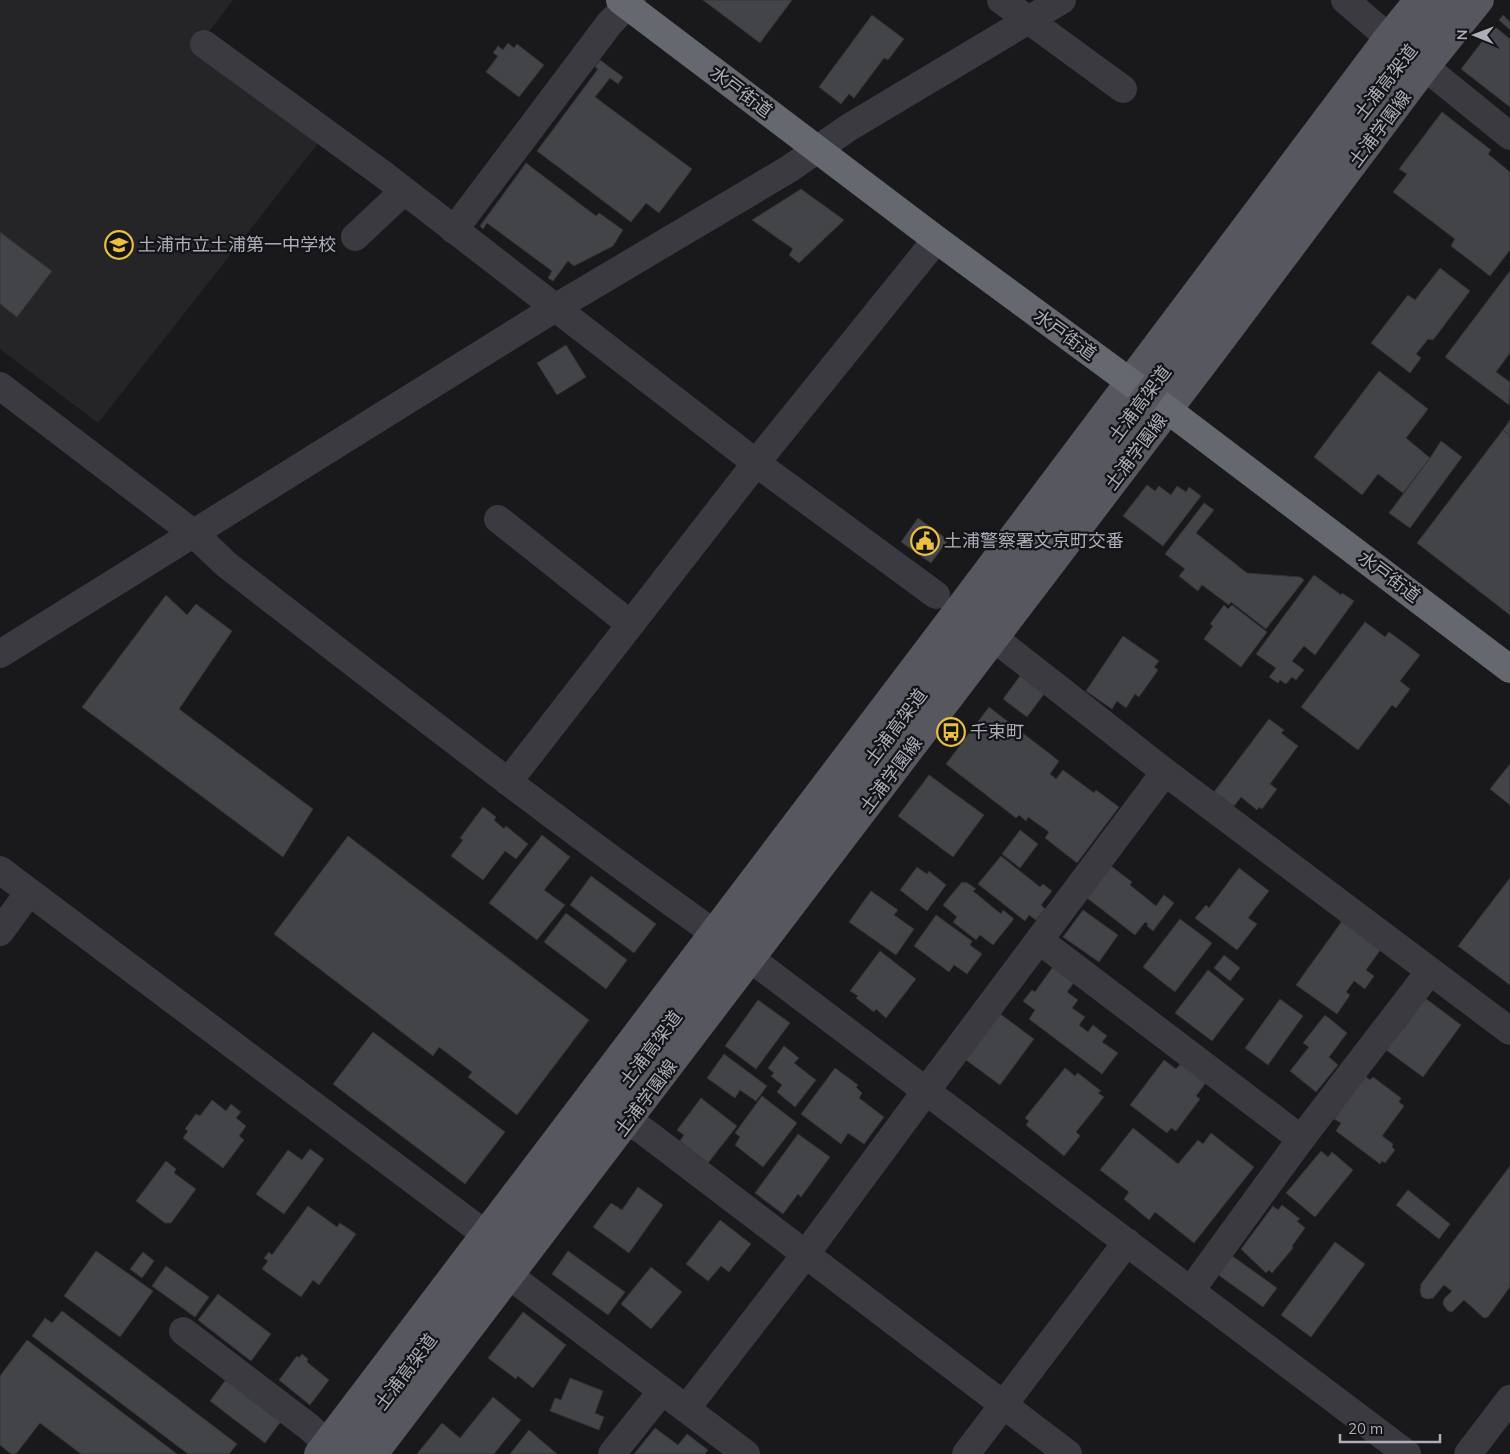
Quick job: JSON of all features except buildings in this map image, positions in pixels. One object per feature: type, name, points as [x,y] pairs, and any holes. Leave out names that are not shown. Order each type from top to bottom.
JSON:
[{"type":"highway","name":"水戸街道","points":[[626,2],[936,240],[1168,410],[1510,669]]},
{"type":"main road","points":[[329,1450],[485,1234],[1388,37],[1418,0]]},
{"type":"main road","name":"土浦高架道","points":[[329,1450],[1449,0]]},
{"type":"main road","name":"土浦学園線","points":[[374,1454],[628,1122],[1426,68],[1480,0]]},
{"type":"street","points":[[1001,0],[1123,89]]},
{"type":"street","points":[[0,654],[555,308],[789,169],[848,128],[1062,0]]},
{"type":"street","points":[[1345,0],[1510,136]]},
{"type":"street","points":[[454,230],[626,2]]},
{"type":"street","points":[[204,44],[404,191],[756,463],[936,595]]},
{"type":"street","points":[[355,237],[404,191]]},
{"type":"street","points":[[508,782],[756,463],[936,240]]},
{"type":"street","points":[[0,386],[193,533],[227,566],[508,782],[751,959],[1407,1454]]},
{"type":"street","points":[[498,519],[630,624]]},
{"type":"street","points":[[994,638],[1165,772],[1510,1031]]},
{"type":"street","points":[[686,1409],[805,1255],[1165,772]]},
{"type":"street","points":[[0,870],[485,1234],[510,1276],[746,1454]]},
{"type":"street","points":[[0,932],[29,892]]},
{"type":"street","points":[[1039,940],[1301,1139]]},
{"type":"street","points":[[1190,1290],[1301,1139],[1430,971]]},
{"type":"street","points":[[628,1122],[645,1132],[1068,1454]]},
{"type":"street","points":[[966,1454],[1127,1242]]},
{"type":"street","points":[[183,1331],[309,1427],[329,1450]]},
{"type":"street","points":[[612,1454],[662,1391]]},
{"type":"street","points":[[1468,1454],[1510,1399]]},
{"type":"shaded area","name":"土浦市立土浦第一中学校","points":[[0,0],[233,0],[194,51],[319,142],[98,423],[0,349]]},
{"type":"place","name":"土浦市立土浦第一中学校","points":[[119,245]]},
{"type":"place","name":"土浦警察署文京町交番","points":[[925,541]]},
{"type":"place","name":"千束町","points":[[951,732]]}]
